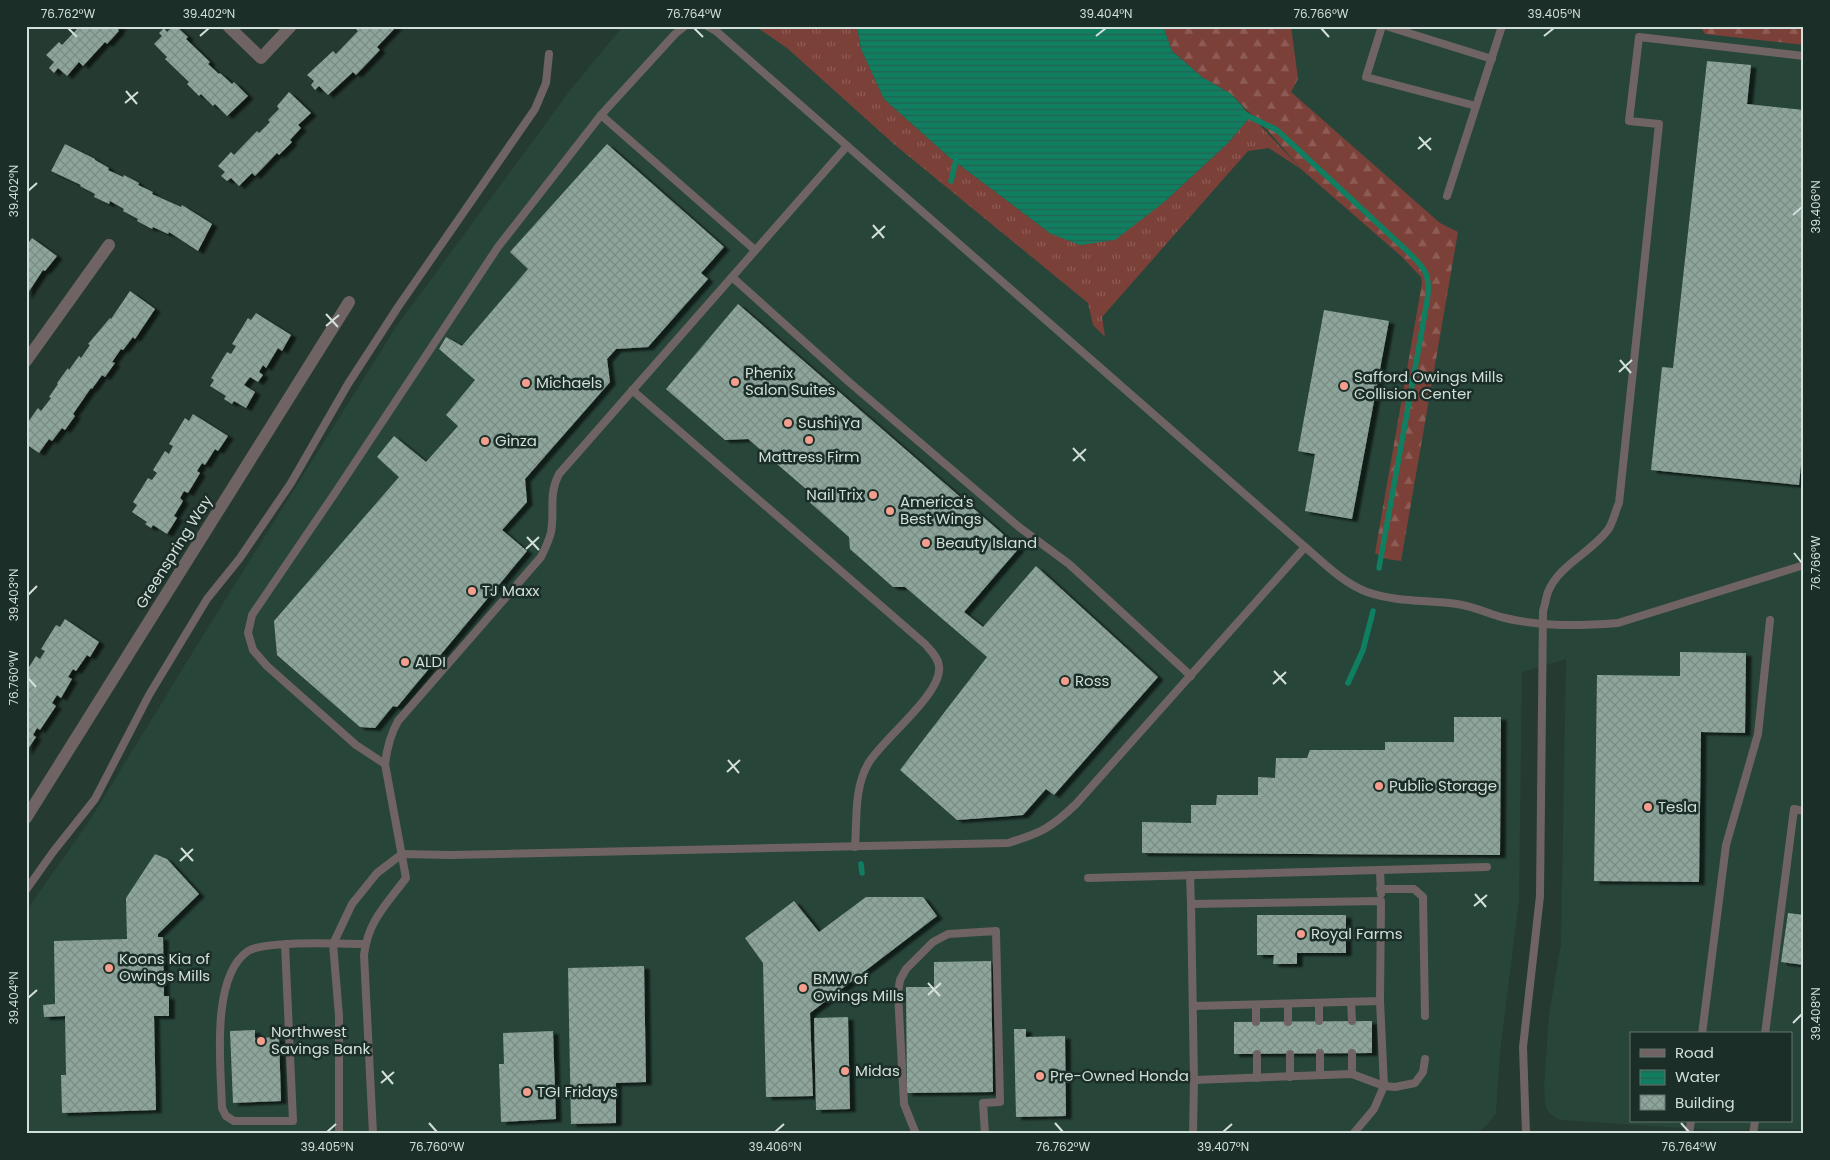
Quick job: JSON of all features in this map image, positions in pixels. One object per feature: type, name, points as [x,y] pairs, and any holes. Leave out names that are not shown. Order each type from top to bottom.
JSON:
[{"type":"street","points":[[228,26],[261,58],[291,26]]},
{"type":"street","points":[[26,361],[109,245]]},
{"type":"street","name":"Greenspring Way","points":[[26,818],[348,302]]},
{"type":"lane","points":[[385,764],[356,745],[267,666],[253,650],[248,633],[252,614],[341,484],[498,247],[601,114],[675,34],[685,26]]},
{"type":"lane","points":[[707,26],[716,31],[1305,547],[1347,582],[1367,592],[1389,598],[1459,604],[1504,618],[1542,624],[1589,625],[1618,623],[1804,565]]},
{"type":"lane","points":[[1476,106],[1366,78],[1384,26],[1492,59]]},
{"type":"lane","points":[[1447,196],[1502,26]]},
{"type":"lane","points":[[1526,1134],[1523,1048],[1540,896],[1542,624],[1548,592],[1562,573],[1608,530],[1619,502],[1659,124],[1629,121],[1639,38],[1804,56]]},
{"type":"lane","points":[[26,890],[53,852],[95,800],[149,695],[207,598],[240,558],[291,482],[348,384],[535,109],[546,83],[549,54]]},
{"type":"lane","points":[[601,114],[755,250]]},
{"type":"lane","points":[[372,1134],[364,955],[371,925],[406,878],[385,764],[387,747],[398,721],[541,558],[551,530],[553,485],[559,474],[847,146]]},
{"type":"lane","points":[[732,277],[843,376],[1009,518],[1069,564],[1190,676]]},
{"type":"lane","points":[[632,390],[925,644],[935,656],[940,668],[929,694],[912,715],[881,746],[868,763],[862,775],[855,847]]},
{"type":"lane","points":[[339,1134],[339,1016],[333,944],[352,904],[377,873],[402,854],[451,855],[1008,843],[1046,830],[1059,821],[1305,547]]},
{"type":"lane","points":[[1702,1032],[1726,845],[1758,734],[1770,620]]},
{"type":"lane","points":[[1765,1032],[1794,809],[1804,810]]},
{"type":"lane","points":[[1088,878],[1487,867]]},
{"type":"lane","points":[[1353,1134],[1374,1109],[1384,1086],[1380,1001],[1380,870]]},
{"type":"lane","points":[[1190,875],[1194,1080],[1192,1134]]},
{"type":"lane","points":[[1380,888],[1414,889],[1423,897],[1425,1016]]},
{"type":"lane","points":[[1191,904],[1381,900]]},
{"type":"lane","points":[[916,1134],[904,1104],[898,993],[900,980],[906,969],[933,942],[948,934],[996,931],[1000,1102],[983,1103],[985,1134]]},
{"type":"lane","points":[[285,944],[293,1121],[234,1121],[226,1116],[222,1108],[220,1025],[222,1004],[230,973],[237,962],[248,950],[265,945],[285,944],[366,944]]},
{"type":"lane","points":[[1193,1006],[1380,1001]]},
{"type":"lane","points":[[1351,1002],[1352,1021]]},
{"type":"lane","points":[[1319,1003],[1319,1021]]},
{"type":"lane","points":[[1288,1004],[1288,1022]]},
{"type":"lane","points":[[1256,1005],[1256,1022]]},
{"type":"lane","points":[[1320,1053],[1320,1075]]},
{"type":"lane","points":[[1352,1053],[1352,1074]]},
{"type":"lane","points":[[1257,1054],[1257,1078]]},
{"type":"lane","points":[[1290,1054],[1290,1077]]},
{"type":"lane","points":[[1194,1080],[1352,1074],[1384,1086],[1395,1087],[1415,1083],[1423,1072],[1425,1059]]},
{"type":"shaded area","points":[[623,26],[1804,26],[1804,1129],[1715,1130],[1561,1120],[1554,1117],[1546,1109],[1544,1087],[1549,1015],[1561,944],[1566,659],[1522,672],[1519,899],[1500,1052],[1496,1113],[1481,1130],[1470,1133],[26,1134],[26,911],[90,820],[396,327],[571,89]]},
{"type":"green space","points":[[755,26],[857,26],[861,49],[884,99],[949,157],[1051,234],[1163,203],[1228,143],[1250,117],[1242,106],[1301,169],[1269,148],[1248,151],[1102,317],[1105,337],[1093,325],[1088,303],[895,145],[787,48]]},
{"type":"green space","points":[[1163,26],[1291,26],[1298,79],[1291,92],[1440,223],[1458,232],[1401,561],[1387,559],[1375,553],[1422,283],[1421,277],[1401,256],[1301,169],[1270,133],[1231,94],[1202,77],[1172,51]]},
{"type":"green space","points":[[1700,26],[1804,26],[1804,45],[1705,34]]},
{"type":"water","points":[[857,26],[1163,26],[1172,51],[1202,77],[1231,94],[1250,117],[1228,143],[1163,203],[1115,240],[1080,245],[1051,234],[949,157],[884,99],[861,49]]},
{"type":"building","points":[[80,26],[121,26],[107,44],[105,42],[83,66],[79,62],[67,76],[58,68],[54,73],[49,68],[54,62],[46,55],[59,42],[62,45]]},
{"type":"building","points":[[173,26],[176,26],[188,37],[186,39],[210,62],[208,64],[232,84],[234,82],[248,96],[227,116],[201,94],[199,96],[187,84],[189,82],[165,59],[167,57],[154,44],[162,36],[159,33],[164,28],[167,32]]},
{"type":"building","points":[[357,26],[397,26],[377,47],[380,50],[356,75],[353,72],[328,95],[319,86],[315,90],[311,85],[314,81],[307,75],[333,51],[336,54],[358,31],[355,28]]},
{"type":"building","points":[[1707,61],[1751,65],[1747,104],[1804,110],[1804,454],[1802,453],[1799,485],[1651,470],[1662,367],[1673,368]]},
{"type":"building","points":[[289,92],[311,113],[298,125],[301,128],[290,140],[292,142],[279,155],[277,153],[255,176],[252,173],[239,186],[231,178],[227,181],[221,176],[225,172],[218,166],[231,152],[234,155],[257,131],[259,133],[270,122],[268,120],[279,109],[277,106]]},
{"type":"building","points":[[65,144],[95,159],[109,168],[108,170],[123,177],[124,175],[139,183],[138,185],[153,192],[152,194],[181,207],[182,205],[212,224],[198,251],[169,232],[168,234],[153,227],[152,229],[123,211],[124,209],[110,201],[109,204],[94,197],[95,194],[81,185],[51,171]]},
{"type":"building","points":[[607,144],[724,247],[701,273],[708,279],[648,347],[616,349],[607,359],[610,382],[525,479],[527,502],[502,530],[527,551],[397,707],[393,706],[375,728],[360,727],[277,655],[274,621],[399,477],[377,457],[394,436],[426,462],[458,426],[446,415],[475,380],[439,349],[446,337],[462,346],[528,269],[510,252]]},
{"type":"building","points":[[32,238],[57,256],[45,271],[43,270],[26,296],[26,246]]},
{"type":"building","points":[[130,291],[155,309],[135,339],[133,337],[123,350],[121,349],[112,362],[115,363],[105,377],[102,375],[91,388],[73,414],[75,416],[65,430],[62,428],[52,441],[49,439],[39,453],[26,444],[26,420],[28,422],[38,408],[41,411],[51,398],[49,397],[68,368],[69,370],[79,356],[81,358],[90,345],[88,344],[111,319]]},
{"type":"building","points":[[738,304],[1019,548],[964,612],[983,627],[1036,566],[1158,677],[1054,795],[1046,789],[1023,815],[957,820],[900,770],[987,657],[905,587],[893,587],[850,549],[849,537],[806,499],[806,489],[748,439],[725,440],[666,389]]},
{"type":"building","name":"Safford Owings Mills Collision Center","points":[[1324,310],[1389,321],[1352,519],[1305,511],[1315,454],[1298,451]]},
{"type":"building","points":[[256,313],[291,335],[282,351],[278,348],[266,368],[263,365],[259,372],[263,375],[258,382],[250,377],[244,385],[255,392],[246,408],[234,401],[232,404],[224,399],[226,396],[210,386],[214,380],[211,378],[227,352],[231,354],[236,346],[232,344],[248,318],[251,320]]},
{"type":"building","points":[[193,414],[228,436],[218,451],[215,449],[205,465],[202,463],[197,471],[200,473],[188,493],[184,491],[180,498],[183,501],[174,516],[177,518],[167,534],[153,525],[151,528],[145,524],[147,522],[132,512],[137,505],[133,502],[148,478],[152,480],[157,473],[153,470],[165,451],[169,454],[173,446],[169,444],[185,418],[189,421]]},
{"type":"building","points":[[65,619],[99,642],[90,657],[87,655],[76,671],[73,669],[68,677],[72,679],[61,698],[57,695],[52,703],[56,706],[40,730],[37,728],[33,735],[36,737],[26,752],[26,681],[29,678],[26,676],[26,672],[36,656],[40,659],[45,651],[41,649],[56,625],[60,627]]},
{"type":"building","name":"Tesla","points":[[1680,652],[1746,653],[1745,733],[1701,732],[1699,882],[1594,881],[1597,675],[1680,676]]},
{"type":"building","name":"Public Storage","points":[[1454,717],[1501,717],[1500,855],[1142,853],[1142,822],[1191,823],[1191,805],[1216,805],[1217,795],[1258,795],[1258,777],[1275,778],[1276,758],[1307,758],[1310,750],[1385,750],[1385,742],[1454,742]]},
{"type":"building","name":"Koons Kia of Owings Mills","points":[[155,854],[167,859],[199,894],[158,934],[158,937],[163,937],[164,996],[169,996],[169,1016],[154,1016],[156,1110],[62,1113],[61,1075],[66,1075],[65,1016],[44,1017],[43,1005],[55,1004],[54,941],[127,939],[126,898]]},
{"type":"building","name":"BMW of Owings Mills","points":[[866,897],[923,897],[937,916],[810,1013],[813,1096],[766,1097],[763,963],[745,938],[794,901],[819,932]]},
{"type":"building","points":[[1788,913],[1804,915],[1804,965],[1781,962]]},
{"type":"building","name":"Royal Farms","points":[[1257,915],[1346,915],[1346,953],[1297,953],[1297,964],[1273,964],[1274,955],[1257,955]]},
{"type":"building","points":[[991,961],[993,1092],[907,1093],[906,987],[934,987],[934,962]]},
{"type":"building","points":[[644,966],[646,1082],[616,1083],[616,1123],[571,1124],[568,968]]},
{"type":"building","points":[[848,1017],[850,1109],[816,1110],[814,1018]]},
{"type":"building","points":[[1372,1021],[1372,1053],[1234,1054],[1234,1022]]},
{"type":"building","name":"Pre-Owned Honda","points":[[1014,1029],[1026,1029],[1026,1037],[1065,1036],[1066,1116],[1016,1117]]},
{"type":"building","points":[[255,1030],[255,1038],[279,1037],[281,1101],[233,1103],[230,1031]]},
{"type":"building","name":"TGI Fridays","points":[[553,1031],[556,1119],[501,1122],[499,1064],[504,1064],[503,1033]]},
{"type":"waterway","points":[[1244,114],[1277,130],[1405,249],[1420,264],[1427,276],[1427,304],[1379,568]]},
{"type":"waterway","points":[[951,181],[957,156]]},
{"type":"waterway","points":[[1348,683],[1363,650],[1373,611]]},
{"type":"waterway","points":[[861,864],[862,873]]},
{"type":"place","name":"Phenix Salon Suites","points":[[735,382]]},
{"type":"place","name":"Michaels","points":[[526,383]]},
{"type":"place","name":"Safford Owings Mills Collision Center","points":[[1344,386]]},
{"type":"place","name":"Sushi Ya","points":[[788,423]]},
{"type":"place","name":"Mattress Firm","points":[[809,440]]},
{"type":"place","name":"Ginza","points":[[485,441]]},
{"type":"place","name":"Nail Trix","points":[[873,495]]},
{"type":"place","name":"America's Best Wings","points":[[890,511]]},
{"type":"place","name":"Beauty Island","points":[[926,543]]},
{"type":"place","name":"TJ Maxx","points":[[472,591]]},
{"type":"place","name":"ALDI","points":[[405,662]]},
{"type":"place","name":"Ross","points":[[1065,681]]},
{"type":"place","name":"Public Storage","points":[[1379,786]]},
{"type":"place","name":"Tesla","points":[[1648,807]]},
{"type":"place","name":"Royal Farms","points":[[1301,934]]},
{"type":"place","name":"Koons Kia of Owings Mills","points":[[109,968]]},
{"type":"place","name":"BMW of Owings Mills","points":[[803,988]]},
{"type":"place","name":"Northwest Savings Bank","points":[[261,1041]]},
{"type":"place","name":"Midas","points":[[845,1071]]},
{"type":"place","name":"Pre-Owned Honda","points":[[1040,1076]]},
{"type":"place","name":"TGI Fridays","points":[[527,1092]]}]
